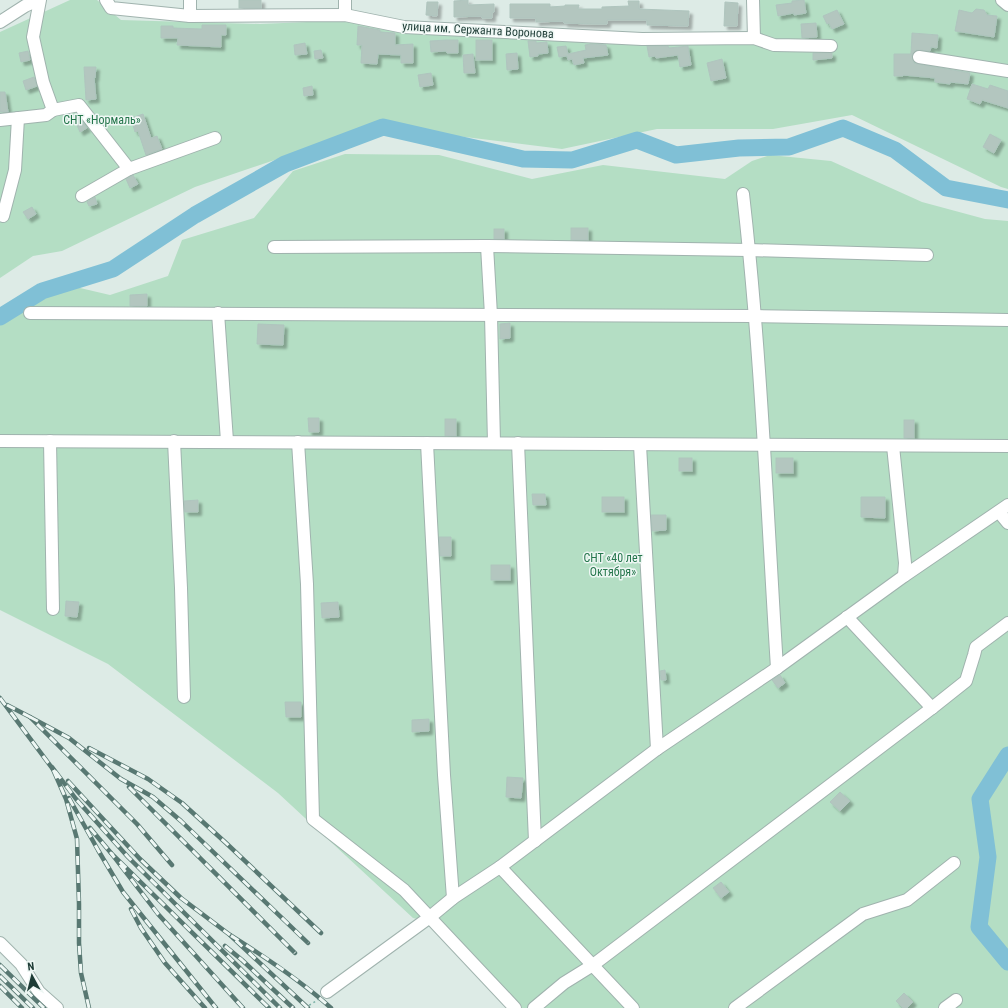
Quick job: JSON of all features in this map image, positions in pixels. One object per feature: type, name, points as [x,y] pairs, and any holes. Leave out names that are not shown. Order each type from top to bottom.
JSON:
[{"type":"street","points":[[0,22],[25,6],[39,0]]},
{"type":"street","points":[[39,0],[33,37],[43,82],[53,110]]},
{"type":"street","name":"улица им. Сержанта Воронова","points":[[106,0],[111,8],[190,16],[345,15],[404,27],[642,39],[754,38],[774,45],[831,46]]},
{"type":"street","points":[[190,0],[190,16]]},
{"type":"street","points":[[345,0],[345,15]]},
{"type":"street","points":[[753,0],[754,38]]},
{"type":"street","points":[[1002,0],[1008,5]]},
{"type":"street","points":[[919,57],[1008,71]]},
{"type":"street","points":[[0,120],[46,115],[53,110],[79,105],[129,169]]},
{"type":"street","points":[[3,216],[15,170],[18,118]]},
{"type":"street","points":[[82,196],[129,169],[215,138]]},
{"type":"street","points":[[743,194],[754,316],[777,668]]},
{"type":"street","points":[[487,246],[491,315],[494,443]]},
{"type":"street","points":[[274,247],[487,246],[749,250],[928,255]]},
{"type":"street","points":[[30,313],[754,316],[1008,320]]},
{"type":"street","points":[[218,313],[227,441]]},
{"type":"street","points":[[0,441],[227,441],[763,446],[1008,446]]},
{"type":"street","points":[[50,441],[53,609]]},
{"type":"street","points":[[174,441],[182,588],[184,697]]},
{"type":"street","points":[[298,442],[308,584],[314,819],[404,890],[515,1008]]},
{"type":"street","points":[[427,443],[444,775],[453,898]]},
{"type":"street","points":[[518,444],[535,841]]},
{"type":"street","points":[[640,444],[657,749]]},
{"type":"street","points":[[893,446],[905,563],[904,576]]},
{"type":"street","points":[[327,992],[430,917],[453,898],[500,867],[657,749],[777,668],[904,576],[1003,509],[1008,523]]},
{"type":"street","points":[[847,617],[932,708]]},
{"type":"street","points":[[534,1008],[564,983],[593,965],[966,681],[976,647],[1008,623]]},
{"type":"street","points":[[735,1008],[863,914],[908,900],[954,863]]},
{"type":"street","points":[[500,867],[633,1008]]},
{"type":"street","points":[[0,943],[21,964],[39,992],[57,1008]]},
{"type":"street","points":[[945,1008],[956,1000]]},
{"type":"path","points":[[305,1008],[321,998],[327,992]]},
{"type":"green space","name":"СНТ «Нормаль»","points":[[70,0],[97,0],[121,20],[260,24],[354,20],[747,41],[755,0],[1008,0],[1008,189],[852,115],[773,129],[657,129],[562,149],[375,126],[195,187],[62,251],[33,256],[0,278],[0,32]]},
{"type":"green space","name":"СНТ «40 лет Октября»","points":[[345,154],[439,155],[532,179],[603,165],[725,179],[752,161],[770,155],[831,161],[922,202],[985,219],[1008,221],[1008,1008],[512,1008],[430,922],[413,918],[278,793],[108,664],[0,610],[0,317],[63,284],[110,295],[168,276],[182,240],[254,218],[293,171]]},
{"type":"building","points":[[239,0],[261,0],[261,8],[239,8]]},
{"type":"building","points":[[468,0],[468,5],[494,4],[492,18],[482,18],[482,16],[454,17],[454,1]]},
{"type":"building","points":[[804,0],[806,13],[794,15],[794,13],[778,16],[776,5]]},
{"type":"building","points":[[628,1],[639,1],[639,9],[689,11],[688,26],[647,25],[647,20],[607,20],[607,24],[592,24],[564,23],[564,21],[536,22],[536,18],[510,18],[510,4],[550,4],[550,7],[579,5],[578,9],[602,9],[602,7],[629,6]]},
{"type":"building","points":[[427,2],[438,2],[437,16],[426,15]]},
{"type":"building","points":[[725,2],[738,3],[737,26],[724,26]]},
{"type":"building","points":[[976,9],[984,10],[987,15],[997,16],[994,37],[955,31],[959,10],[972,13]]},
{"type":"building","points":[[837,10],[844,24],[832,29],[829,23],[827,24],[823,16]]},
{"type":"building","points":[[816,23],[817,37],[802,38],[801,24]]},
{"type":"building","points":[[202,25],[226,25],[226,35],[221,35],[221,47],[177,45],[178,38],[161,38],[161,26],[202,29]]},
{"type":"building","points":[[358,26],[380,30],[380,32],[395,33],[395,45],[413,44],[413,63],[401,63],[401,55],[378,54],[377,64],[361,63],[362,45],[357,45]]},
{"type":"building","points":[[912,33],[938,35],[937,48],[931,47],[930,51],[916,50],[912,55],[914,63],[970,73],[968,84],[935,82],[935,78],[903,75],[894,76],[894,54],[911,54]]},
{"type":"building","points":[[458,40],[458,53],[447,53],[446,51],[431,52],[430,41]]},
{"type":"building","points":[[476,40],[492,40],[492,60],[476,60]]},
{"type":"building","points":[[528,41],[536,41],[536,43],[547,42],[548,53],[530,57]]},
{"type":"building","points":[[305,43],[307,54],[295,55],[294,45]]},
{"type":"building","points":[[585,45],[606,45],[608,55],[583,58],[584,63],[574,65],[572,59],[568,60],[567,56],[559,57],[557,47],[566,46],[568,54],[586,50]]},
{"type":"building","points":[[647,46],[668,46],[669,48],[688,46],[691,65],[680,67],[678,55],[656,58],[655,56],[649,57]]},
{"type":"building","points":[[321,50],[323,58],[315,59],[314,51]]},
{"type":"building","points":[[28,51],[30,60],[21,62],[19,53]]},
{"type":"building","points":[[517,53],[518,69],[507,70],[506,54]]},
{"type":"building","points":[[813,53],[832,53],[832,58],[813,60]]},
{"type":"building","points":[[473,54],[475,73],[464,73],[463,55]]},
{"type":"building","points":[[722,59],[726,78],[711,81],[707,63]]},
{"type":"building","points":[[84,67],[96,67],[95,78],[94,77],[96,99],[86,100]]},
{"type":"building","points":[[431,73],[433,85],[420,87],[418,75]]},
{"type":"building","points":[[34,77],[37,86],[26,90],[23,81]]},
{"type":"building","points":[[972,84],[988,89],[990,85],[1008,91],[1008,108],[982,100],[980,104],[967,99]]},
{"type":"building","points":[[312,86],[313,95],[304,96],[303,88]]},
{"type":"building","points":[[0,92],[5,92],[8,112],[0,112]]},
{"type":"building","points":[[143,114],[151,138],[157,136],[162,149],[146,155],[138,131],[135,132],[131,118]]},
{"type":"building","points":[[79,117],[87,128],[80,132],[76,123],[78,122],[76,118]]},
{"type":"building","points":[[990,134],[1001,140],[994,153],[983,147]]},
{"type":"building","points":[[133,175],[138,184],[130,188],[126,179]]},
{"type":"building","points":[[95,197],[97,204],[89,206],[87,202]]},
{"type":"building","points":[[32,207],[36,214],[28,219],[23,212]]},
{"type":"building","points":[[571,228],[588,228],[588,240],[571,240]]},
{"type":"building","points":[[494,229],[504,229],[504,239],[494,239]]},
{"type":"building","points":[[147,294],[147,306],[130,306],[130,295]]},
{"type":"building","points":[[510,323],[510,338],[500,339],[500,324]]},
{"type":"building","points":[[258,324],[284,325],[283,345],[257,344]]},
{"type":"building","points":[[308,418],[319,418],[319,432],[309,432]]},
{"type":"building","points":[[445,419],[456,419],[456,436],[445,436]]},
{"type":"building","points":[[904,420],[914,420],[914,438],[904,438]]},
{"type":"building","points":[[679,458],[692,458],[692,471],[679,471]]},
{"type":"building","points":[[776,458],[793,458],[793,473],[776,473]]},
{"type":"building","points":[[532,494],[545,494],[546,505],[533,505]]},
{"type":"building","points":[[602,497],[624,497],[624,512],[602,512]]},
{"type":"building","points":[[861,497],[885,497],[885,518],[861,517]]},
{"type":"building","points":[[198,500],[198,512],[185,512],[184,501]]},
{"type":"building","points":[[651,515],[666,515],[666,530],[652,531]]},
{"type":"building","points":[[439,537],[451,537],[451,556],[440,556]]},
{"type":"building","points":[[491,565],[510,565],[510,580],[491,580]]},
{"type":"building","points":[[66,601],[79,602],[77,617],[65,616]]},
{"type":"building","points":[[338,602],[339,617],[322,618],[321,603]]},
{"type":"building","points":[[665,670],[666,680],[661,680],[660,671]]},
{"type":"building","points":[[780,675],[785,683],[778,688],[772,680]]},
{"type":"building","points":[[285,702],[301,702],[301,717],[286,717]]},
{"type":"building","points":[[429,719],[429,731],[412,732],[412,720]]},
{"type":"building","points":[[507,777],[523,778],[521,798],[506,797]]},
{"type":"building","points":[[840,792],[850,801],[840,811],[830,802]]},
{"type":"building","points":[[721,882],[729,892],[721,898],[713,888]]},
{"type":"building","points":[[904,993],[913,1002],[907,1008],[903,1008],[896,1001]]},
{"type":"waterway","points":[[0,317],[42,291],[113,269],[195,215],[285,164],[383,127],[523,159],[572,160],[637,140],[676,155],[739,148],[789,147],[843,128],[895,150],[946,188],[1008,200]]},
{"type":"waterway","points":[[1008,755],[980,799],[988,857],[979,927],[1008,962]]},
{"type":"railway","points":[[0,698],[55,772]]},
{"type":"railway","points":[[7,705],[30,717],[137,824],[172,865]]},
{"type":"railway","points":[[30,717],[69,738],[121,779],[153,797],[181,821],[308,943]]},
{"type":"railway","points":[[89,748],[148,779],[182,803],[321,933]]},
{"type":"railway","points":[[89,1008],[81,973],[77,839],[66,799],[52,767],[76,799],[128,857],[280,1008]]},
{"type":"railway","points":[[68,781],[140,859],[181,898],[230,935]]},
{"type":"railway","points":[[129,787],[295,953]]},
{"type":"railway","points":[[69,798],[123,892],[216,1008]]},
{"type":"railway","points":[[90,828],[111,853]]},
{"type":"railway","points":[[243,1008],[158,914],[111,853],[269,1008]]},
{"type":"railway","points":[[131,909],[141,928],[165,963],[205,1008]]},
{"type":"railway","points":[[308,1008],[230,935],[282,969],[331,1008]]},
{"type":"railway","points":[[225,946],[293,1008]]},
{"type":"railway","points":[[0,965],[44,1008]]},
{"type":"railway","points":[[0,976],[33,1008]]},
{"type":"railway","points":[[0,986],[22,1008]]}]
